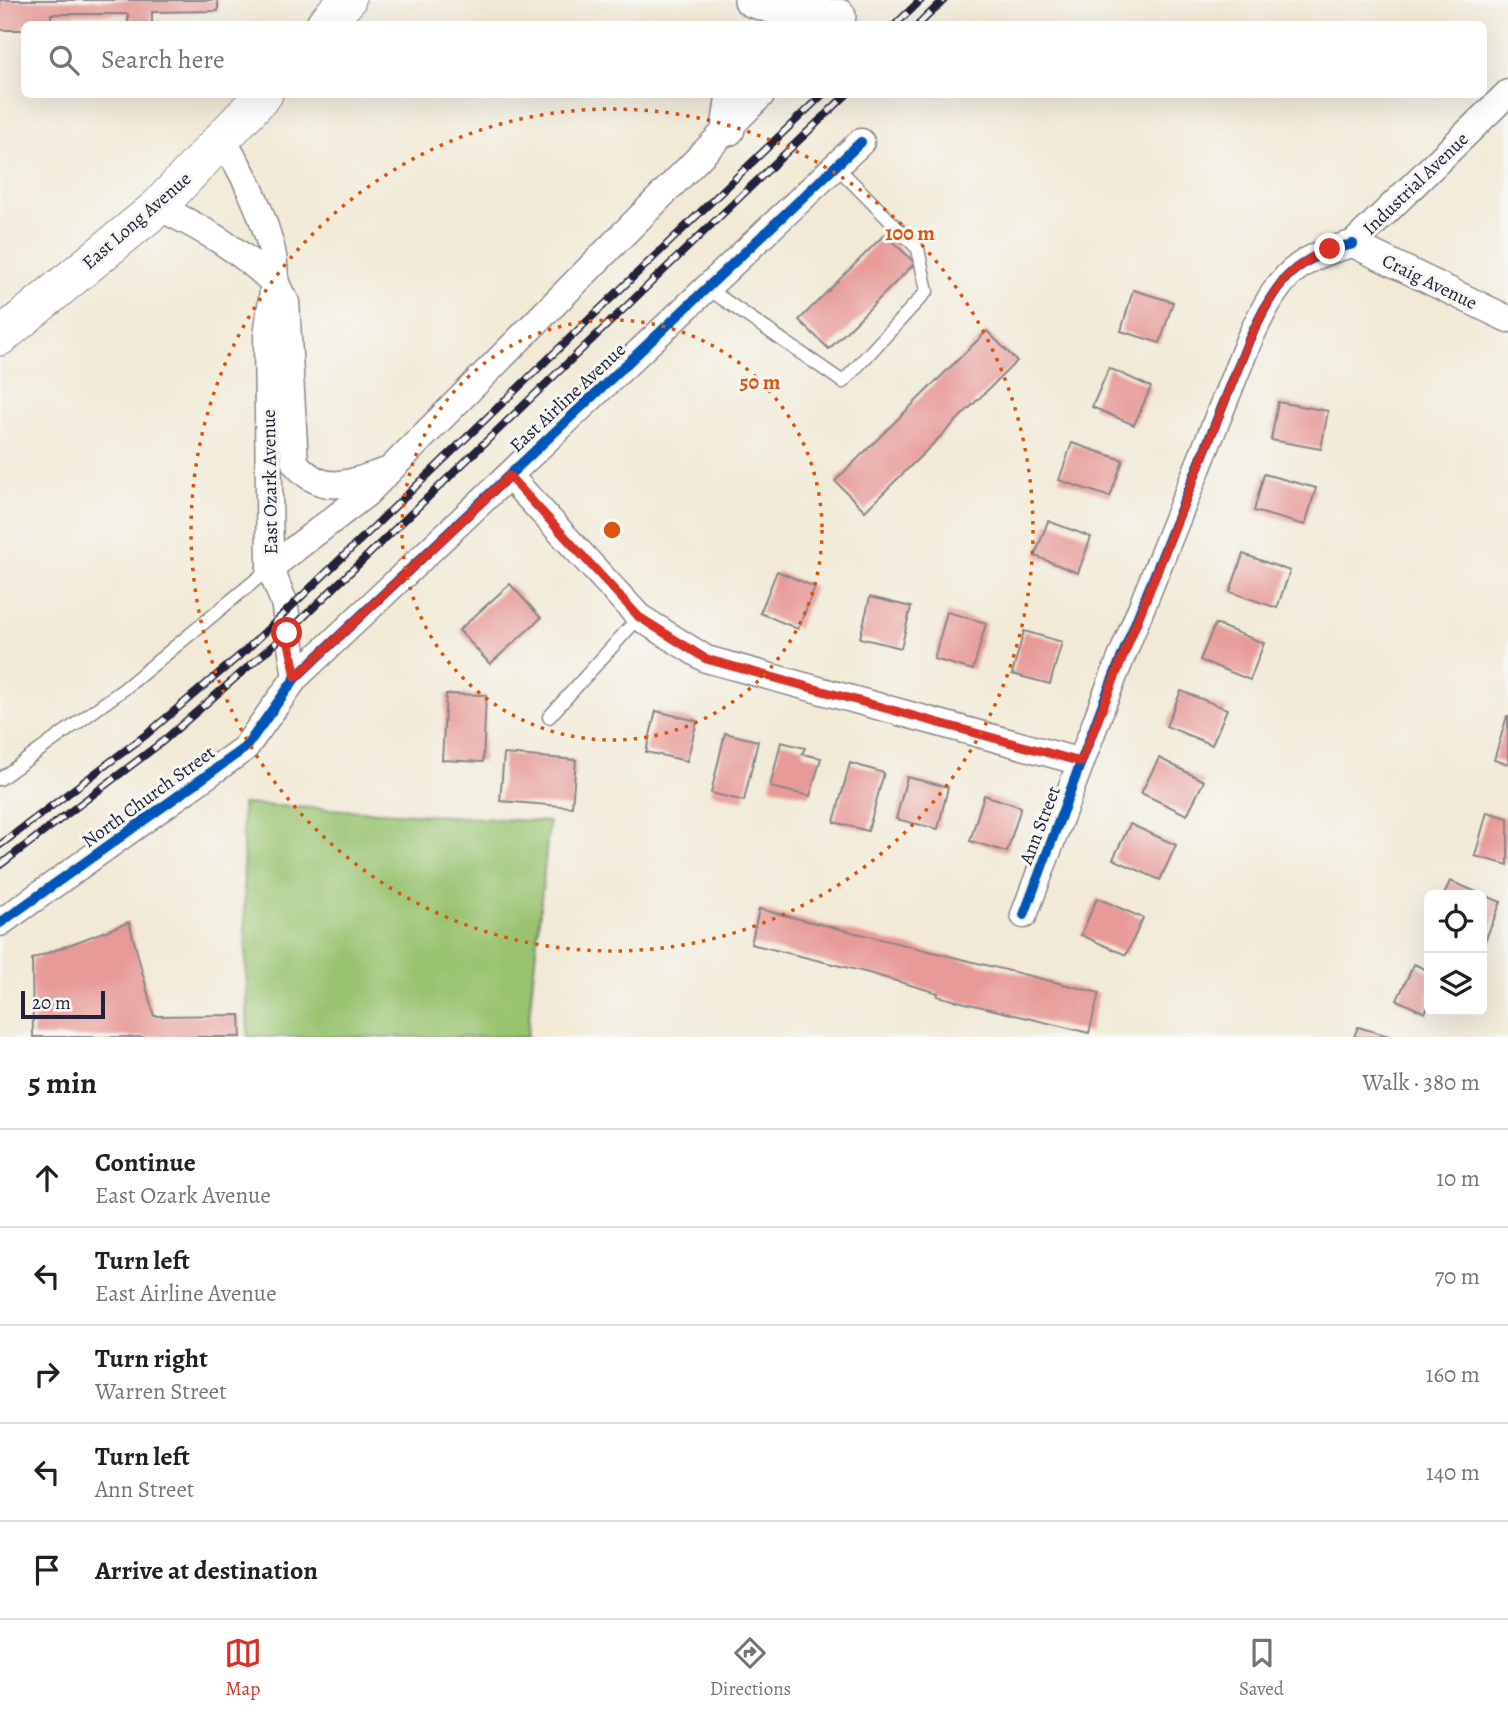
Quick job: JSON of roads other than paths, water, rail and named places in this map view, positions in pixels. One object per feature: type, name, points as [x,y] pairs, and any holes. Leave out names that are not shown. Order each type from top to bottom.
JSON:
[{"type":"main road","points":[[328,21],[347,0]]},
{"type":"main road","name":"East Long Avenue","points":[[0,337],[158,207],[260,98]]},
{"type":"street","points":[[741,21],[743,0]]},
{"type":"street","points":[[751,0],[801,16],[842,14]]},
{"type":"street","name":"Industrial Avenue","points":[[1353,244],[1508,93]]},
{"type":"street","points":[[728,129],[732,98]]},
{"type":"street","points":[[270,568],[366,494],[758,98]]},
{"type":"street","name":"East Ozark Avenue","points":[[222,142],[235,157],[272,252],[274,283],[267,336],[270,568],[284,603],[296,677]]},
{"type":"street","name":"East Airline Avenue","points":[[296,677],[861,142]]},
{"type":"street","points":[[158,207],[214,234],[250,260],[274,283],[286,302],[291,436],[295,463],[312,480],[339,487],[389,470]]},
{"type":"street","name":"Craig Avenue","points":[[1353,244],[1508,319]]},
{"type":"street","name":"Ann Street","points":[[1024,915],[1081,762],[1249,340],[1272,292],[1307,259],[1353,244]]},
{"type":"street","points":[[509,476],[639,617],[706,659],[1081,762]]},
{"type":"street","name":"North Church Street","points":[[0,923],[245,748],[296,677]]},
{"type":"lane","points":[[707,288],[843,382],[927,291],[918,249],[836,166]]},
{"type":"lane","points":[[0,779],[124,689],[270,568]]},
{"type":"lane","points":[[549,717],[639,617]]},
{"type":"railway","points":[[899,21],[921,0]]},
{"type":"railway","points":[[922,21],[944,0]]},
{"type":"railway","points":[[0,845],[147,734],[245,651],[819,98]]},
{"type":"railway","points":[[0,865],[162,742],[287,633],[843,98]]}]
